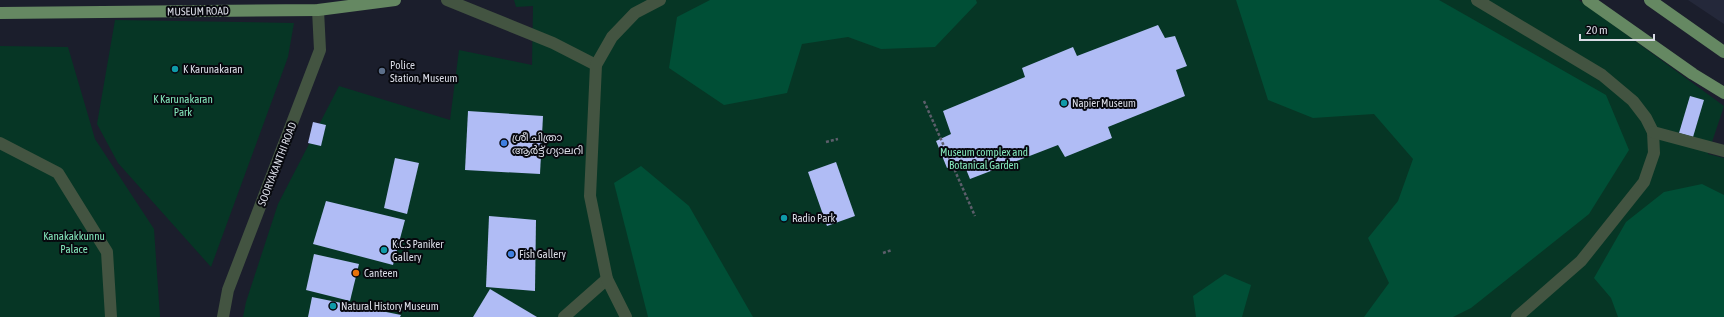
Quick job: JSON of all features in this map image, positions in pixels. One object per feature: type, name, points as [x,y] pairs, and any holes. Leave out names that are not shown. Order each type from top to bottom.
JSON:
[{"type":"main road","name":"MUSEUM ROAD","points":[[0,13],[318,10],[395,0]]},
{"type":"main road","points":[[1588,0],[1693,74],[1724,93]]},
{"type":"main road","points":[[1650,0],[1724,52]]},
{"type":"street","points":[[447,0],[552,43],[596,65]]},
{"type":"street","points":[[626,317],[607,280],[590,196],[596,65],[612,37],[635,13],[660,0]]},
{"type":"street","points":[[1477,0],[1602,75],[1633,101],[1646,118],[1653,132],[1654,153],[1644,182],[1581,261],[1517,317]]},
{"type":"street","name":"SOORYAKANTHI ROAD","points":[[223,317],[228,290],[320,50],[318,10]]},
{"type":"street","points":[[1653,132],[1724,151]]},
{"type":"street","points":[[0,143],[58,173],[107,252],[111,317]]},
{"type":"street","points":[[564,317],[607,280]]},
{"type":"path","points":[[924,101],[975,216]]},
{"type":"path","points":[[826,142],[838,139]]},
{"type":"path","points":[[883,253],[892,250]]},
{"type":"shaded area","points":[[1688,0],[1724,0],[1724,24]]},
{"type":"green space","name":"Museum complex and Botanical Garden","points":[[514,0],[1579,0],[1724,106],[1708,154],[1724,158],[1724,317],[243,317],[246,302],[278,204],[339,86],[450,120],[459,50],[532,65],[533,6],[516,7]]},
{"type":"green space","points":[[710,0],[976,0],[977,3],[935,47],[881,49],[848,37],[802,44],[787,93],[724,105],[669,68],[677,17]]},
{"type":"green space","points":[[1236,0],[1439,0],[1606,95],[1629,150],[1589,214],[1471,308],[1453,317],[1364,317],[1389,283],[1368,238],[1398,201],[1413,159],[1374,114],[1313,118],[1268,100]]},
{"type":"green space","name":"K Karunakaran Park","points":[[115,20],[294,23],[288,57],[211,267],[118,163],[97,124]]},
{"type":"green space","name":"Kanakakkunnu Palace","points":[[0,46],[68,47],[95,139],[154,229],[160,317],[0,317]]},
{"type":"green space","points":[[641,166],[689,206],[753,317],[648,317],[614,183]]},
{"type":"green space","points":[[1702,184],[1724,195],[1724,317],[1618,317],[1611,298],[1594,278],[1626,222],[1664,192]]},
{"type":"green space","points":[[1225,274],[1251,285],[1242,317],[1196,317],[1193,296]]},
{"type":"building","name":"Napier Museum","points":[[1158,25],[1165,38],[1175,36],[1187,66],[1176,70],[1185,96],[1108,127],[1112,138],[1065,157],[1058,145],[970,179],[963,162],[947,168],[936,141],[951,134],[943,111],[1025,77],[1022,68],[1073,47],[1077,56]]},
{"type":"building","points":[[1690,96],[1704,100],[1693,137],[1679,133]]},
{"type":"building","name":"ശ്രീ ചിത്രാ ആർട്ട് ഗ്യാലറി","points":[[468,111],[543,116],[540,174],[465,170]]},
{"type":"building","points":[[313,122],[326,125],[321,146],[308,143]]},
{"type":"building","points":[[395,158],[419,163],[407,214],[384,208]]},
{"type":"building","points":[[836,162],[855,216],[827,226],[808,172]]},
{"type":"building","points":[[326,201],[405,220],[393,265],[313,244]]},
{"type":"building","name":"Fish Gallery","points":[[489,216],[536,220],[535,291],[486,287]]},
{"type":"building","points":[[314,254],[359,264],[350,301],[306,290]]},
{"type":"building","points":[[490,289],[537,317],[473,317]]},
{"type":"building","name":"Natural History Museum","points":[[312,297],[401,315],[400,317],[308,317]]},
{"type":"place","name":"K Karunakaran","points":[[175,69]]},
{"type":"place","name":"Police Station, Museum","points":[[382,71]]},
{"type":"place","name":"Napier Museum","points":[[1064,103]]},
{"type":"place","name":"ശ്രീ ചിത്രാ ആർട്ട് ഗ്യാലറി","points":[[504,143]]},
{"type":"place","name":"Radio Park","points":[[784,218]]},
{"type":"place","name":"K.C.S Paniker Gallery","points":[[384,250]]},
{"type":"place","name":"Fish Gallery","points":[[511,254]]},
{"type":"place","name":"Canteen","points":[[356,273]]},
{"type":"place","name":"Natural History Museum","points":[[333,306]]}]
